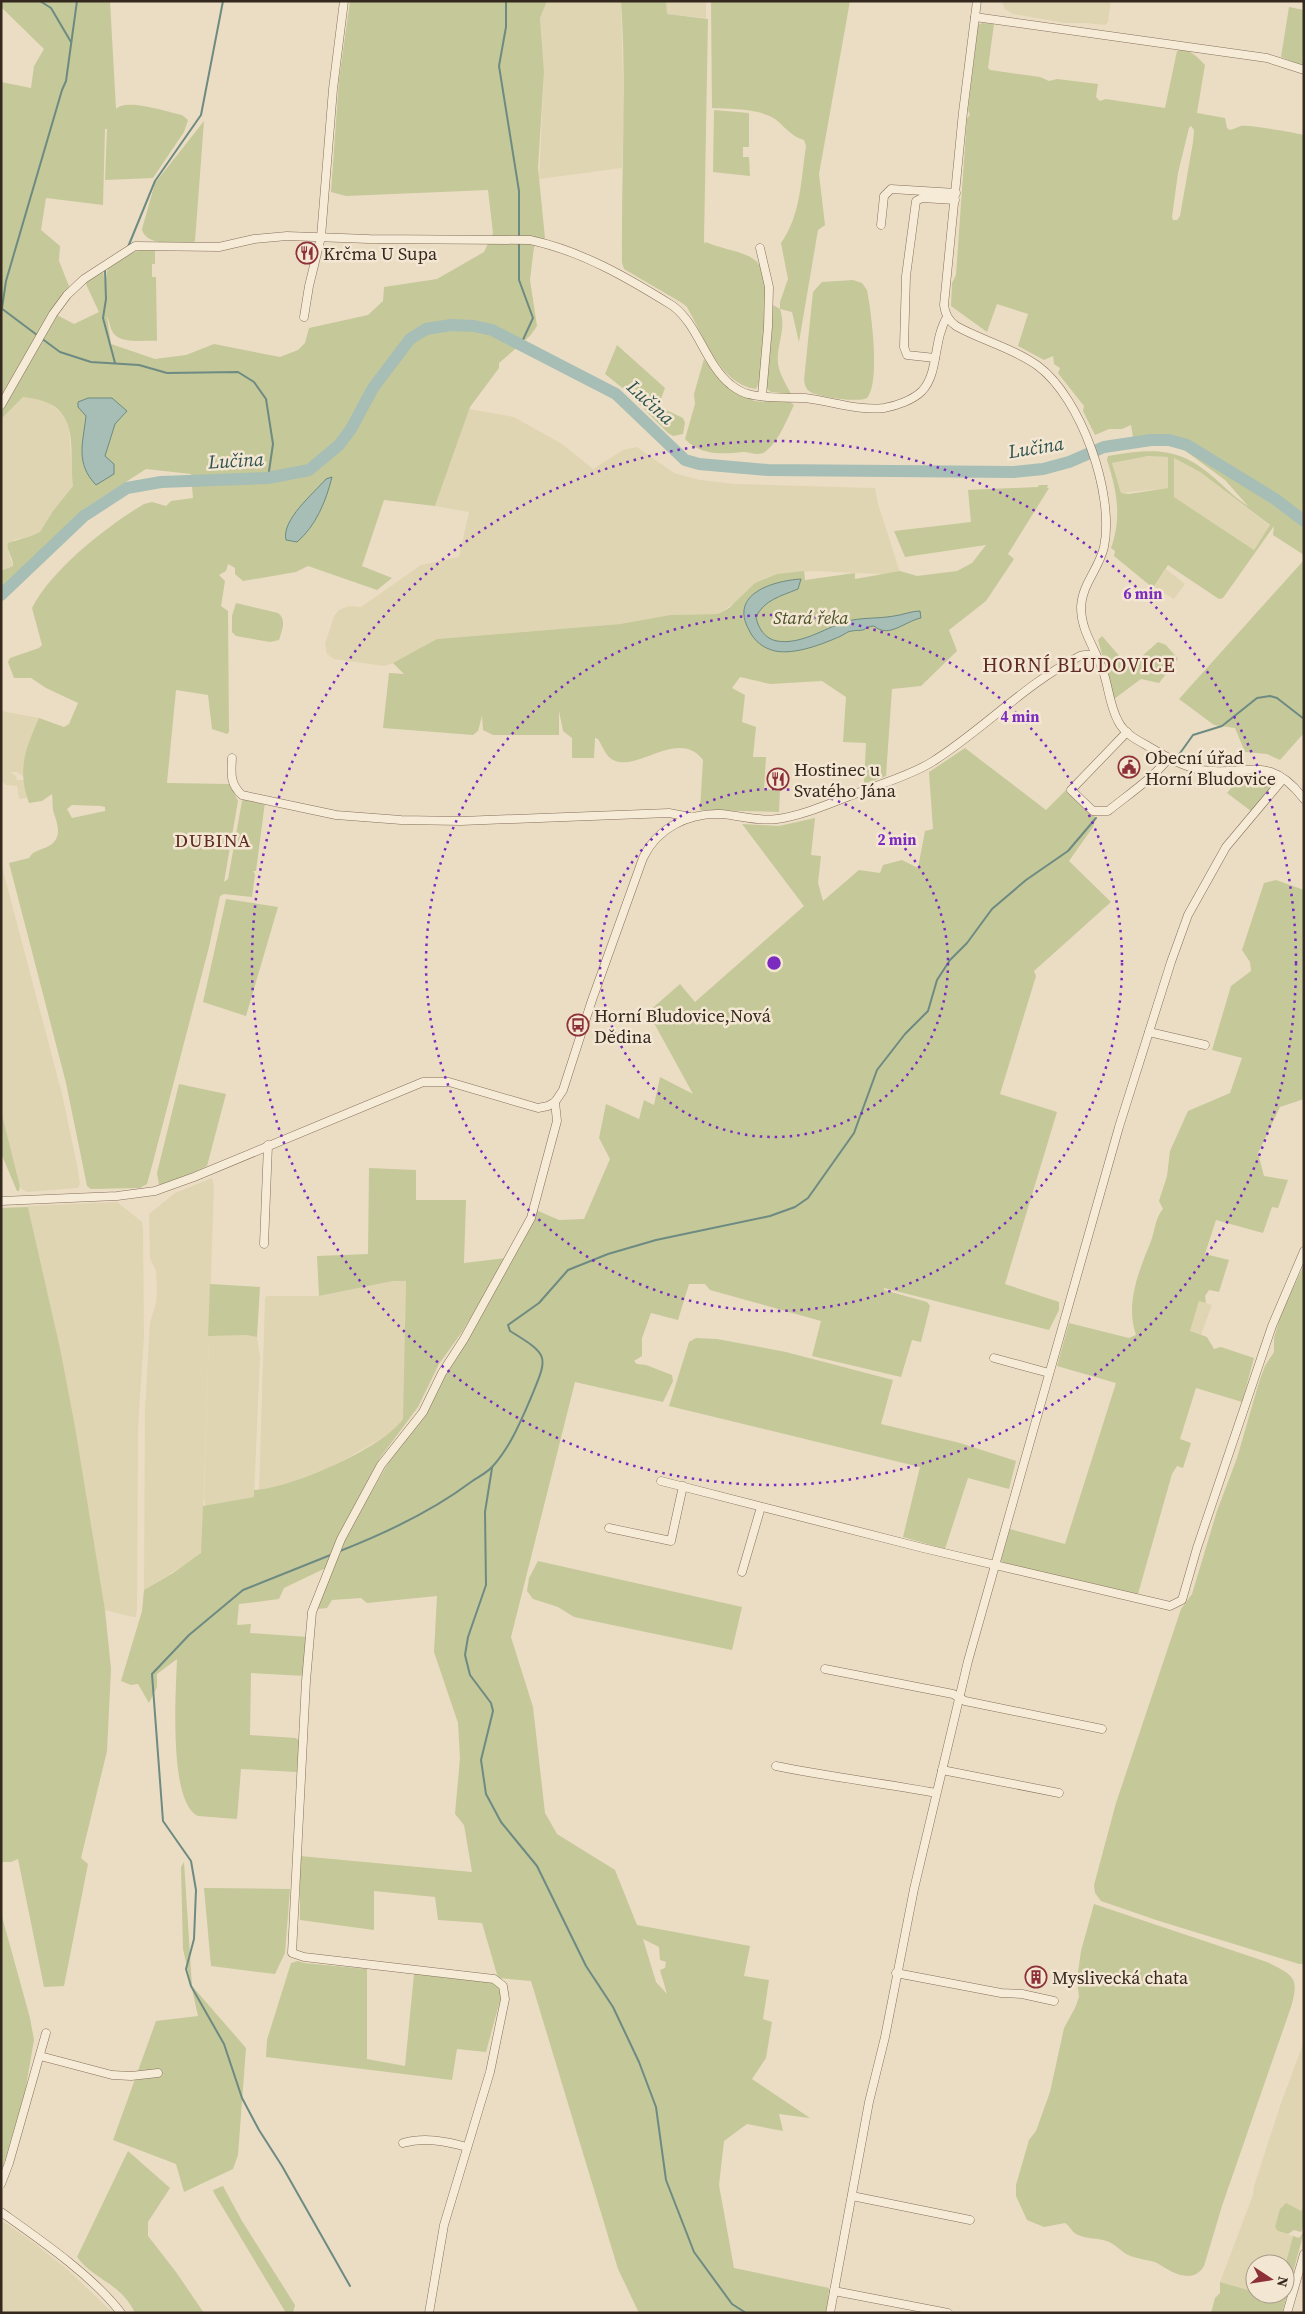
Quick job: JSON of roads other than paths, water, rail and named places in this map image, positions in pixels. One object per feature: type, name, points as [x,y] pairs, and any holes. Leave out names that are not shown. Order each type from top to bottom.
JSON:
[{"type":"street","points":[[304,317],[309,286],[321,237],[333,89],[344,1]]},
{"type":"street","points":[[977,1],[964,96],[944,305],[947,317],[960,328],[1015,352],[1039,367],[1059,386],[1075,411],[1087,436],[1100,482],[1106,520],[1105,543],[1100,561],[1086,585],[1081,605],[1084,630],[1104,673],[1114,713],[1127,732],[1185,766],[1204,770],[1254,769],[1270,772],[1283,779],[1304,800]]},
{"type":"street","points":[[975,17],[1267,58],[1304,70]]},
{"type":"street","points":[[881,225],[884,196],[891,189],[955,196]]},
{"type":"street","points":[[935,358],[907,355],[904,348],[906,276],[916,201],[922,198],[955,196]]},
{"type":"street","points":[[1,405],[53,314],[66,295],[84,279],[135,246],[218,247],[254,239],[321,237],[369,240],[530,240],[551,244],[592,260],[673,306],[682,313],[711,362],[731,385],[747,394],[805,398],[870,409],[885,408],[901,403],[920,393],[932,376],[940,329],[947,317]]},
{"type":"street","points":[[760,248],[769,287],[768,327],[762,396]]},
{"type":"street","points":[[1,1201],[117,1196],[149,1192],[178,1183],[415,1084],[429,1081],[449,1082],[538,1108],[555,1102],[563,1090],[592,1000],[647,850],[656,838],[668,828],[690,818],[720,814],[764,820],[789,817],[911,773],[947,752],[1040,681],[1082,655],[1095,655]]},
{"type":"street","points":[[1127,732],[1071,790],[1093,811],[1108,811],[1156,773],[1169,758]]},
{"type":"street","points":[[232,758],[231,779],[235,788],[242,795],[336,816],[452,821],[669,813],[690,818]]},
{"type":"street","points":[[830,2313],[896,1973],[936,1792],[995,1564],[1119,1127],[1179,938],[1207,880],[1226,847],[1283,779]]},
{"type":"street","points":[[1149,1032],[1206,1046]]},
{"type":"street","points":[[429,2313],[444,2225],[490,2072],[505,1999],[503,1986],[494,1979],[304,1957],[292,1953],[306,1681],[312,1612],[341,1539],[381,1465],[423,1412],[442,1373],[469,1330],[531,1218],[557,1121],[555,1102]]},
{"type":"street","points":[[264,1244],[268,1145]]},
{"type":"street","points":[[661,1481],[1170,1606],[1182,1600],[1203,1531],[1272,1326],[1304,1251]]},
{"type":"street","points":[[994,1358],[1049,1373]]},
{"type":"street","points":[[609,1528],[671,1541],[683,1486]]},
{"type":"street","points":[[742,1572],[761,1507]]},
{"type":"street","points":[[825,1669],[953,1694],[960,1698],[1102,1729]]},
{"type":"street","points":[[776,1766],[824,1776],[878,1782],[936,1792]]},
{"type":"street","points":[[942,1770],[1059,1793]]},
{"type":"street","points":[[896,1973],[1054,2001]]},
{"type":"street","points":[[1,2184],[46,2033]]},
{"type":"street","points":[[40,2056],[112,2075],[131,2076],[158,2073]]},
{"type":"street","points":[[403,2143],[418,2139],[467,2147]]},
{"type":"street","points":[[852,2196],[970,2220]]},
{"type":"street","points":[[1,2212],[54,2251],[108,2297],[121,2313]]},
{"type":"street","points":[[1286,2313],[1304,2254]]},
{"type":"street","points":[[834,2291],[948,2313]]},
{"type":"waterway","points":[[40,1],[51,8],[71,42]]},
{"type":"waterway","points":[[2,308],[6,281],[66,81],[77,1]]},
{"type":"waterway","points":[[128,247],[155,181],[201,115],[223,1]]},
{"type":"waterway","points":[[506,1],[506,27],[499,66],[519,191],[519,237]]},
{"type":"waterway","points":[[519,242],[519,280],[533,318],[521,344]]},
{"type":"waterway","points":[[105,270],[106,299],[103,318],[115,363]]},
{"type":"waterway","points":[[1,308],[37,335]]},
{"type":"waterway","name":"Lučina","points":[[1,595],[84,516],[127,488],[161,482],[268,478],[309,470],[339,445],[351,429],[373,388],[410,339],[426,329],[451,325],[474,326],[492,330],[616,394],[685,460],[699,464],[768,470],[1014,472],[1043,469],[1069,462],[1104,447],[1151,440],[1169,440],[1187,445],[1275,499],[1304,521]]},
{"type":"waterway","points":[[41,338],[60,352],[91,362],[139,365],[167,373],[238,372],[254,382],[266,399],[273,444],[268,478]]},
{"type":"waterway","points":[[1178,756],[1193,735],[1222,726],[1257,698],[1270,696],[1277,698],[1304,719]]},
{"type":"waterway","points":[[340,1551],[391,1529],[440,1503],[485,1473],[499,1459],[510,1443],[518,1426],[536,1385],[542,1365],[542,1358],[539,1352],[510,1331],[508,1325],[539,1303],[568,1270],[608,1254],[656,1240],[770,1216],[795,1207],[808,1198],[854,1133],[877,1070],[905,1034],[928,1011],[937,980],[950,960],[967,943],[992,909],[1026,880],[1068,851],[1096,818]]},
{"type":"waterway","points":[[492,1468],[485,1512],[486,1585],[468,1637],[465,1655],[470,1675],[491,1703],[493,1711],[481,1760],[486,1794],[501,1822],[537,1866],[586,1966],[613,2007],[639,2062],[656,2107],[666,2180],[694,2252],[732,2304],[746,2313]]},
{"type":"waterway","points":[[333,1554],[243,1590],[189,1635],[152,1674],[163,1821],[191,1861],[196,1890],[194,1939],[186,1969],[191,1986],[224,2044],[242,2098],[350,2286]]},
{"type":"place","name":"Krčma U Supa","points":[[307,253]]},
{"type":"place","name":"Obecní úřad Horní Bludovice","points":[[1129,767]]},
{"type":"place","name":"Hostinec u Svatého Jána","points":[[778,779]]},
{"type":"place","name":"Horní Bludovice,Nová Dědina","points":[[578,1025]]},
{"type":"place","name":"Myslivecká chata","points":[[1036,1977]]},
{"type":"district","name":"HORNÍ BLUDOVICE","points":[[1079,665]]},
{"type":"district","name":"DUBINA","points":[[213,840]]},
{"type":"park label","name":"Stará řeka","points":[[811,617]]}]
